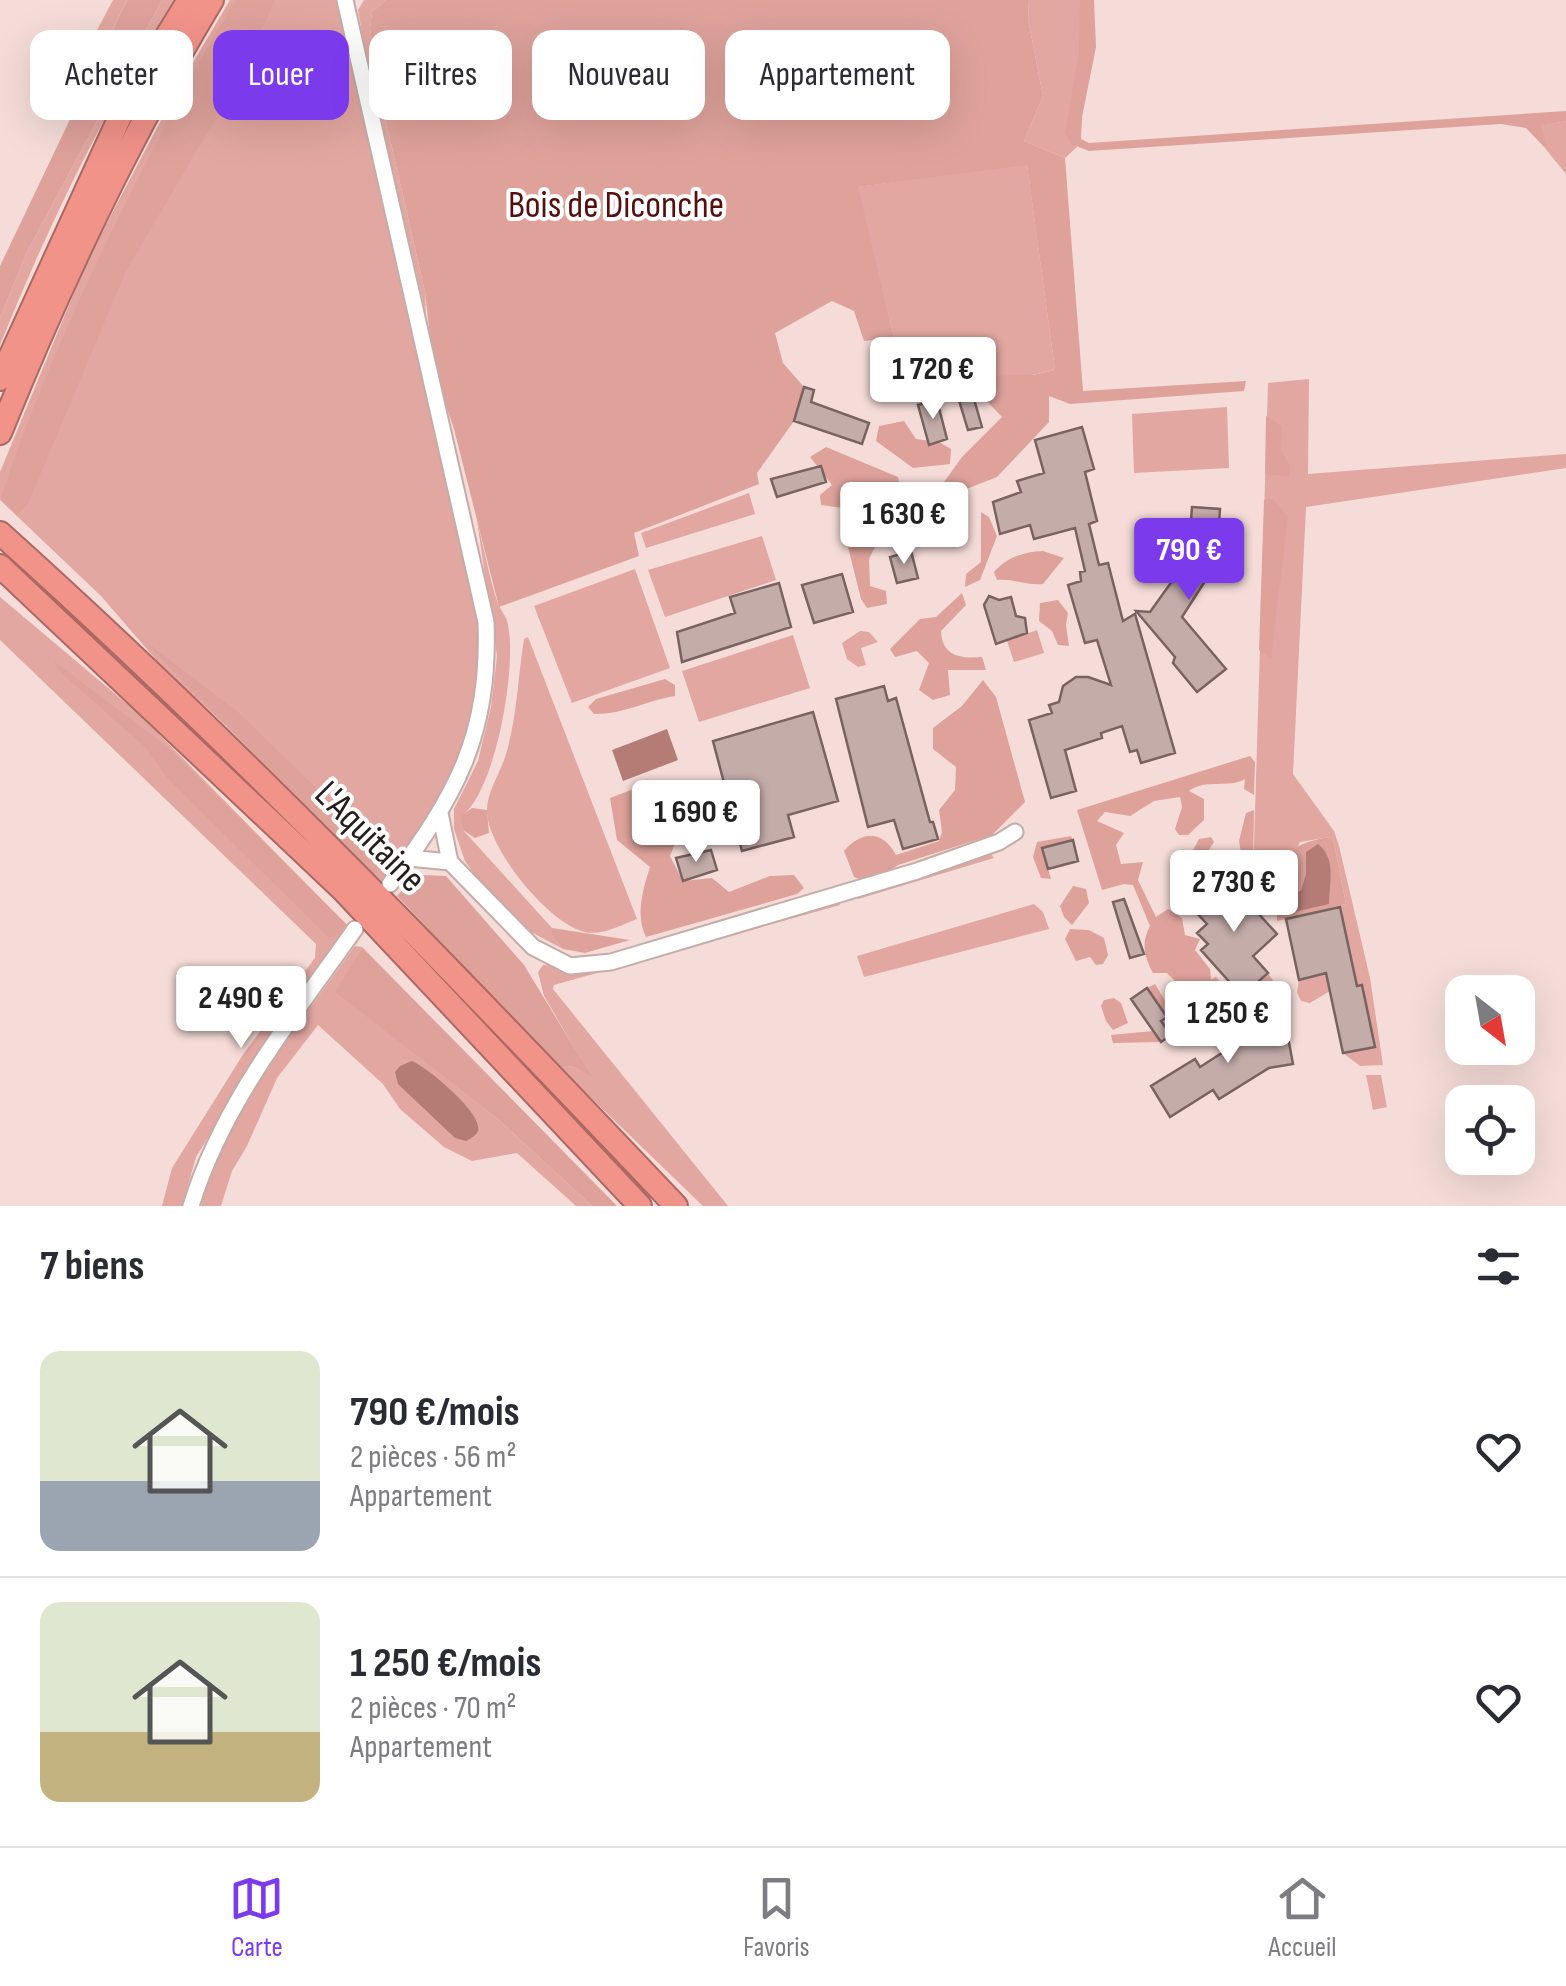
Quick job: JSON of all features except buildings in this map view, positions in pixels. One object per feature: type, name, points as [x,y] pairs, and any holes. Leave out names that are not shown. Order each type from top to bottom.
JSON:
[{"type":"highway","points":[[0,379],[130,97],[188,0]]},
{"type":"highway","points":[[0,434],[85,236],[212,0]]},
{"type":"highway","name":"L'Aquitaine","points":[[0,533],[242,758],[676,1206]]},
{"type":"highway","name":"L'Aquitaine","points":[[9,574],[343,890],[640,1206]]},
{"type":"street","points":[[345,0],[486,622],[485,683],[474,743],[440,813],[390,884]]},
{"type":"street","points":[[440,813],[450,862],[533,947],[570,966],[611,962],[899,876],[999,842],[1015,832]]},
{"type":"street","points":[[409,858],[450,862]]},
{"type":"street","points":[[191,1206],[208,1160],[250,1078],[355,929]]},
{"type":"shaded area","points":[[113,0],[127,0],[112,30],[97,30]]},
{"type":"shaded area","points":[[162,0],[174,0],[156,30],[146,30]]},
{"type":"shaded area","points":[[230,0],[338,0],[345,30],[213,30],[213,120],[349,120],[349,49],[482,635],[471,735],[446,796],[383,882],[158,662],[101,596],[0,500],[0,472],[88,259],[161,120],[193,120],[193,63]]},
{"type":"shaded area","points":[[364,0],[386,0],[372,12],[369,70],[368,66],[358,10]]},
{"type":"shaded area","points":[[1029,0],[1087,0],[1070,136],[1077,147],[1065,158],[1024,141],[1043,96],[1028,19]]},
{"type":"shaded area","points":[[98,120],[104,120],[0,345],[0,318],[27,252]]},
{"type":"shaded area","points":[[381,120],[386,120],[425,292],[426,314]]},
{"type":"shaded area","points":[[1566,121],[1566,174],[1544,147],[1540,126]]},
{"type":"shaded area","points":[[1027,164],[1055,370],[910,402],[857,187]]},
{"type":"shaded area","points":[[1309,379],[1308,474],[1566,454],[1566,468],[1306,507],[1293,774],[1334,831],[1339,846],[1370,978],[1383,1065],[1360,1066],[1343,1053],[1375,1046],[1362,985],[1330,991],[1310,1003],[1301,1001],[1297,992],[1299,980],[1353,966],[1340,907],[1286,919],[1346,904],[1330,837],[1300,842],[1277,882],[1278,891],[1253,878],[1268,383]]},
{"type":"shaded area","points":[[1227,407],[1229,468],[1134,473],[1132,414]]},
{"type":"shaded area","points":[[749,493],[755,514],[646,548],[641,533]]},
{"type":"shaded area","points":[[477,521],[495,594],[507,622],[509,669],[494,755],[474,802],[462,816],[463,830],[552,928],[552,936],[563,949],[531,932],[486,891],[465,861],[454,829],[454,809],[478,761],[491,707],[497,656]]},
{"type":"shaded area","points":[[762,536],[776,580],[665,617],[648,570]]},
{"type":"shaded area","points":[[635,569],[670,668],[572,703],[534,606]]},
{"type":"shaded area","points":[[0,597],[139,714],[348,926],[296,994],[196,1157],[182,1206],[162,1206],[172,1168],[244,1053],[315,958],[316,944],[0,640]]},
{"type":"shaded area","points":[[1037,630],[1044,653],[1014,662],[1007,641]]},
{"type":"shaded area","points":[[860,631],[869,632],[878,642],[861,648],[866,665],[858,667],[847,659],[842,643]]},
{"type":"shaded area","points":[[793,635],[810,688],[699,722],[682,671]]},
{"type":"shaded area","points":[[528,637],[637,919],[605,931],[591,933],[570,926],[538,900],[509,864],[490,827],[487,805],[510,740],[524,639]]},
{"type":"shaded area","points":[[667,729],[678,760],[623,781],[612,750]]},
{"type":"shaded area","points":[[1318,844],[1330,864],[1329,904],[1290,913],[1290,893],[1301,891],[1306,874],[1306,852]]},
{"type":"shaded area","points":[[991,854],[994,858],[858,899],[858,894]]},
{"type":"shaded area","points":[[837,898],[840,905],[554,985],[553,989],[728,1206],[703,1206],[560,1068],[572,1066],[590,1075],[544,996],[538,972],[543,965],[583,968]]},
{"type":"shaded area","points":[[1034,904],[1043,912],[1049,929],[864,977],[857,956]]},
{"type":"shaded area","points":[[355,946],[362,947],[336,992],[500,1121],[592,1206],[576,1206],[517,1153],[472,1161],[444,1147],[400,1109],[383,1084],[318,1025],[277,1078],[232,1171],[221,1206],[201,1206],[213,1171],[247,1103]]},
{"type":"shaded area","points":[[1268,973],[1281,993],[1279,996],[1248,1002],[1242,996]]},
{"type":"shaded area","points":[[1216,977],[1232,997],[1178,1016],[1169,1001]]},
{"type":"shaded area","points":[[412,1061],[464,1103],[478,1123],[475,1136],[466,1141],[455,1138],[398,1084],[395,1072]]},
{"type":"shaded area","points":[[1366,1075],[1381,1075],[1387,1107],[1373,1110]]},
{"type":"green space","points":[[127,0],[162,0],[146,30],[113,30]]},
{"type":"green space","points":[[236,0],[275,0],[262,30],[218,30]]},
{"type":"green space","name":"Bois de Diconche","points":[[386,0],[1029,0],[1028,19],[1043,96],[1024,141],[1065,158],[1083,391],[1246,381],[1244,391],[1070,404],[1049,396],[1049,422],[997,477],[956,493],[944,482],[962,457],[1002,417],[981,395],[983,376],[1033,375],[1055,370],[1027,165],[858,187],[894,337],[864,341],[854,311],[832,301],[775,333],[783,363],[804,387],[794,421],[757,473],[759,484],[634,533],[639,556],[499,607],[454,429],[434,371],[425,292],[386,120],[512,120],[512,30],[370,30],[372,12]]},
{"type":"green space","points":[[1080,0],[1094,0],[1096,47],[1081,139],[1089,143],[1566,111],[1566,121],[1541,126],[1547,144],[1544,147],[1526,128],[1501,124],[1089,151],[1071,144],[1065,133],[1079,52]]},
{"type":"green space","points":[[212,39],[215,120],[126,271],[28,504],[17,515],[1,498],[49,369],[86,285],[169,120],[193,120],[193,74]]},
{"type":"green space","points":[[70,120],[98,120],[27,252],[0,318],[0,266]]},
{"type":"green space","points":[[1266,416],[1282,426],[1281,450],[1290,466],[1290,477],[1265,474]]},
{"type":"green space","points":[[904,421],[916,439],[939,442],[951,449],[950,464],[913,468],[876,441],[879,426]]},
{"type":"green space","points":[[826,447],[898,477],[901,494],[874,507],[821,505],[820,495],[832,485],[810,457]]},
{"type":"green space","points":[[1273,499],[1288,517],[1271,658],[1259,650],[1264,500]]},
{"type":"green space","points":[[981,512],[989,517],[997,536],[980,580],[965,587],[966,574],[981,562]]},
{"type":"green space","points":[[877,521],[880,537],[869,559],[870,586],[886,591],[887,604],[867,608],[861,599],[846,539],[864,522]]},
{"type":"green space","points":[[1043,551],[1064,558],[1043,584],[997,580],[994,572],[1010,559]]},
{"type":"green space","points":[[962,593],[966,605],[941,631],[942,639],[954,654],[982,657],[986,670],[948,670],[950,695],[933,700],[919,690],[929,663],[917,651],[895,657],[890,649],[920,619],[936,617]]},
{"type":"green space","points":[[1058,600],[1068,613],[1069,646],[1058,645],[1052,631],[1039,621],[1040,603]]},
{"type":"green space","points":[[141,638],[239,713],[338,809],[393,852],[373,876]]},
{"type":"green space","points":[[54,661],[170,749],[348,926],[329,938],[168,779],[145,747],[59,671]]},
{"type":"green space","points":[[665,679],[675,685],[675,696],[606,713],[594,714],[588,707],[596,699]]},
{"type":"green space","points":[[983,680],[996,697],[1025,802],[992,835],[898,865],[877,880],[854,877],[844,851],[865,836],[879,837],[896,855],[939,841],[939,810],[955,790],[956,767],[933,749],[933,728],[962,706]]},
{"type":"green space","points":[[1250,756],[1255,762],[1254,795],[1244,789],[1245,779],[1189,791],[1204,799],[1204,820],[1188,835],[1179,835],[1175,829],[1182,807],[1180,797],[1154,801],[1130,816],[1105,812],[1097,821],[1124,833],[1116,845],[1121,864],[1143,862],[1138,880],[1156,917],[1168,909],[1182,918],[1185,935],[1200,939],[1195,950],[1210,969],[1211,980],[1181,995],[1175,994],[1174,980],[1167,973],[1153,973],[1147,961],[1145,944],[1150,926],[1133,885],[1102,890],[1077,810]]},
{"type":"green space","points":[[631,790],[674,798],[688,811],[670,856],[683,881],[712,878],[729,892],[770,876],[794,875],[804,888],[797,894],[646,937],[641,911],[650,867],[617,840],[610,798]]},
{"type":"green space","points":[[472,808],[487,810],[489,833],[475,838],[463,830],[461,816]]},
{"type":"green space","points":[[1254,810],[1253,863],[1242,859],[1239,841],[1246,813]]},
{"type":"green space","points":[[703,817],[712,821],[716,830],[712,839],[703,843],[694,839],[690,830],[694,821]]},
{"type":"green space","points":[[1071,836],[1073,840],[1042,848],[1051,879],[1041,878],[1033,857],[1037,842]]},
{"type":"green space","points":[[1211,837],[1214,842],[1207,853],[1207,872],[1199,876],[1184,867],[1199,839]]},
{"type":"green space","points":[[1330,837],[1346,904],[1277,921],[1278,874],[1282,863],[1297,847]]},
{"type":"green space","points":[[422,875],[446,876],[524,965],[592,1077],[572,1066],[560,1068],[397,896]]},
{"type":"green space","points":[[1073,886],[1086,889],[1089,903],[1072,925],[1060,906]]},
{"type":"green space","points":[[552,928],[630,940],[585,953],[563,949],[552,936]]},
{"type":"green space","points":[[1070,929],[1089,930],[1104,938],[1108,955],[1103,964],[1096,965],[1090,957],[1076,961],[1065,939]]},
{"type":"green space","points":[[362,947],[617,1206],[592,1206],[500,1121],[335,992]]},
{"type":"green space","points":[[1155,984],[1171,1011],[1171,1022],[1224,1009],[1205,1028],[1161,1042],[1113,1043],[1111,1035],[1153,1031],[1166,1017],[1147,988]]},
{"type":"green space","points":[[1114,998],[1121,1003],[1128,1023],[1113,1030],[1101,1006],[1104,1000]]}]
